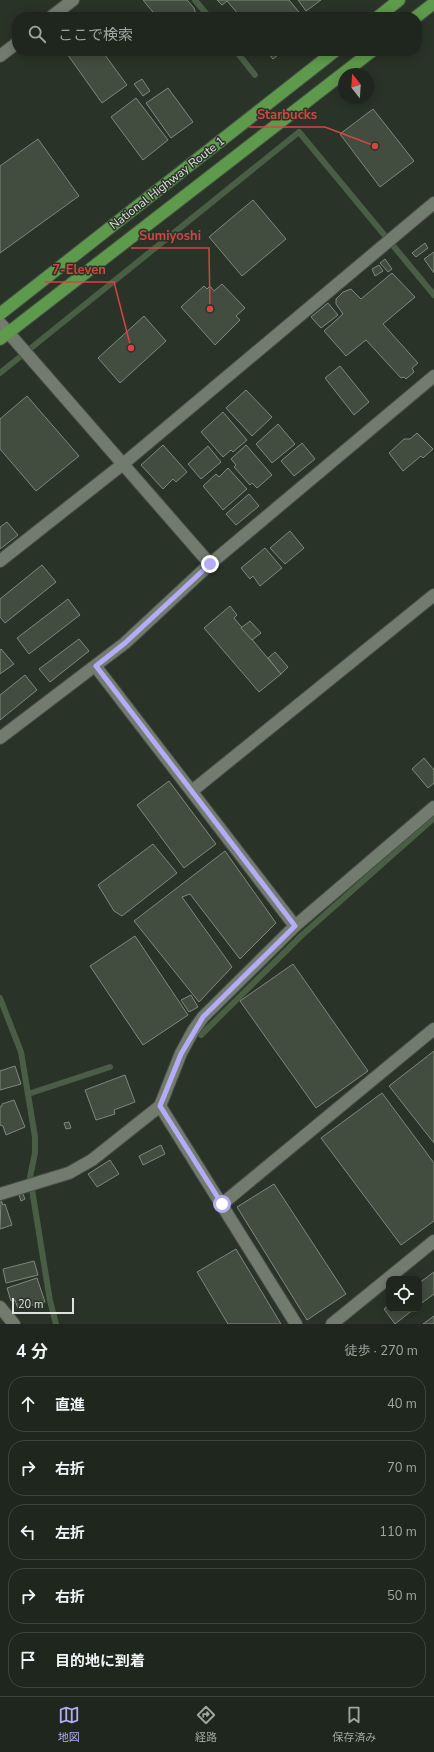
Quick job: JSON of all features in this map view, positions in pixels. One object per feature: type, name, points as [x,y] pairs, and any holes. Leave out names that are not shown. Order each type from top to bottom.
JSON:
[{"type":"highway","points":[[384,12],[399,0]]},
{"type":"highway","points":[[422,12],[434,3]]},
{"type":"highway","name":"National Highway Route 1","points":[[0,314],[329,56]]},
{"type":"highway","name":"National Highway Route 1","points":[[4,335],[366,56]]},
{"type":"street","points":[[57,12],[73,0]]},
{"type":"street","points":[[0,56],[12,47]]},
{"type":"street","points":[[0,561],[123,464],[434,204]]},
{"type":"street","points":[[0,323],[4,335],[123,464],[210,564]]},
{"type":"street","points":[[0,738],[125,643],[210,564],[434,376]]},
{"type":"street","points":[[192,791],[434,595]]},
{"type":"street","points":[[96,666],[295,926]]},
{"type":"street","points":[[0,1194],[69,1173],[92,1160],[160,1106],[181,1054],[203,1017],[295,926],[434,807]]},
{"type":"street","points":[[222,1204],[434,1029]]},
{"type":"street","points":[[160,1106],[296,1324]]},
{"type":"street","points":[[332,1324],[434,1241]]},
{"type":"street","points":[[0,1306],[14,1324]]},
{"type":"building","points":[[143,0],[187,0],[195,12],[153,12]]},
{"type":"building","points":[[217,0],[289,0],[299,12],[236,12],[227,1],[222,5]]},
{"type":"building","points":[[298,0],[321,0],[306,11]]},
{"type":"building","points":[[69,56],[106,56],[127,85],[102,103]]},
{"type":"building","points":[[142,79],[150,91],[143,96],[134,84]]},
{"type":"building","points":[[168,88],[193,122],[171,138],[146,103]]},
{"type":"building","points":[[136,98],[168,140],[143,160],[111,117]]},
{"type":"building","points":[[373,109],[414,161],[380,187],[340,134]]},
{"type":"building","points":[[38,139],[79,196],[0,253],[0,166]]},
{"type":"building","points":[[253,200],[286,239],[242,276],[209,237]]},
{"type":"building","points":[[425,243],[428,248],[416,257],[412,253]]},
{"type":"building","points":[[434,252],[434,273],[424,259]]},
{"type":"building","points":[[385,259],[392,269],[388,272],[380,263]]},
{"type":"building","points":[[379,265],[383,271],[375,276],[372,269]]},
{"type":"building","points":[[392,273],[415,297],[383,324],[418,363],[412,368],[414,372],[406,379],[404,377],[401,378],[366,340],[346,356],[324,331],[343,314],[336,304],[336,299],[343,292],[351,289],[361,299]]},
{"type":"building","points":[[222,284],[245,308],[236,316],[240,320],[215,345],[181,307],[204,286],[207,289],[210,286],[214,291]]},
{"type":"building","points":[[328,303],[338,315],[321,328],[311,317]]},
{"type":"building","points":[[144,316],[166,341],[120,383],[98,358]]},
{"type":"building","points":[[340,366],[369,402],[354,415],[325,378]]},
{"type":"building","points":[[246,390],[272,417],[252,436],[226,408]]},
{"type":"building","points":[[27,396],[79,456],[36,491],[0,449],[0,419]]},
{"type":"building","points":[[223,412],[247,440],[233,452],[231,450],[223,457],[201,432]]},
{"type":"building","points":[[278,424],[295,444],[272,463],[256,444]]},
{"type":"building","points":[[417,433],[433,449],[423,458],[421,456],[403,471],[389,453],[404,439],[410,439]]},
{"type":"building","points":[[302,443],[315,459],[294,476],[281,461]]},
{"type":"building","points":[[163,445],[187,472],[176,482],[173,479],[163,489],[141,465]]},
{"type":"building","points":[[246,445],[272,475],[257,488],[252,483],[250,485],[234,467],[236,465],[231,459]]},
{"type":"building","points":[[208,446],[221,462],[201,479],[188,464]]},
{"type":"building","points":[[228,468],[247,489],[223,510],[203,486],[216,474],[219,477]]},
{"type":"building","points":[[249,494],[259,506],[236,525],[226,514]]},
{"type":"building","points":[[7,522],[18,535],[0,549],[0,527]]},
{"type":"building","points":[[290,531],[304,548],[285,564],[270,548]]},
{"type":"building","points":[[265,548],[282,568],[260,586],[253,576],[250,579],[241,568]]},
{"type":"building","points":[[42,565],[56,582],[5,623],[0,617],[0,599]]},
{"type":"building","points":[[68,599],[80,615],[29,654],[17,638]]},
{"type":"building","points":[[230,606],[237,615],[234,618],[281,674],[259,692],[204,628]]},
{"type":"building","points":[[250,621],[261,633],[252,640],[241,628]]},
{"type":"building","points":[[79,639],[89,651],[50,682],[39,669]]},
{"type":"building","points":[[1,649],[14,664],[0,674],[0,650]]},
{"type":"building","points":[[275,652],[288,667],[281,674],[268,658]]},
{"type":"building","points":[[25,675],[37,690],[0,720],[0,695]]},
{"type":"building","points":[[424,758],[434,770],[434,783],[428,788],[412,769]]},
{"type":"building","points":[[169,781],[216,844],[184,868],[137,805]]},
{"type":"building","points":[[153,844],[177,873],[122,916],[114,911],[98,885]]},
{"type":"building","points":[[225,851],[276,923],[240,959],[190,894],[182,897],[232,967],[199,1002],[134,921]]},
{"type":"building","points":[[135,936],[188,1015],[143,1045],[90,966]]},
{"type":"building","points":[[293,964],[368,1071],[316,1108],[240,1001]]},
{"type":"building","points":[[191,995],[198,1007],[189,1012],[181,1000]]},
{"type":"building","points":[[434,1051],[434,1143],[389,1086]]},
{"type":"building","points":[[15,1066],[21,1084],[0,1090],[0,1071]]},
{"type":"building","points":[[125,1075],[135,1102],[114,1110],[115,1114],[96,1120],[85,1090]]},
{"type":"building","points":[[382,1093],[434,1163],[434,1221],[401,1245],[321,1138]]},
{"type":"building","points":[[14,1100],[25,1127],[6,1135],[3,1126],[0,1125],[0,1107],[2,1104]]},
{"type":"building","points":[[69,1122],[71,1128],[66,1129],[64,1123]]},
{"type":"building","points":[[161,1145],[165,1154],[143,1165],[139,1156]]},
{"type":"building","points":[[110,1160],[119,1174],[97,1187],[88,1174]]},
{"type":"building","points":[[274,1184],[346,1294],[307,1320],[237,1207]]},
{"type":"building","points":[[23,1194],[25,1199],[21,1201],[19,1195]]},
{"type":"building","points":[[1,1200],[3,1205],[5,1204],[12,1225],[0,1229]]},
{"type":"building","points":[[236,1249],[281,1324],[228,1324],[197,1272]]},
{"type":"building","points":[[34,1261],[38,1275],[6,1283],[3,1269]]},
{"type":"building","points":[[434,1272],[434,1294],[422,1303],[422,1281]]},
{"type":"building","points":[[37,1278],[45,1302],[18,1309],[15,1300],[11,1301],[7,1288]]},
{"type":"building","points":[[386,1312],[410,1312],[395,1324]]},
{"type":"building","points":[[434,1316],[434,1324],[423,1324]]},
{"type":"waterway","points":[[195,0],[205,12]]},
{"type":"waterway","points":[[240,56],[255,75]]},
{"type":"waterway","points":[[0,373],[299,132],[434,295]]},
{"type":"waterway","points":[[201,1035],[302,935],[434,818]]},
{"type":"waterway","points":[[0,998],[21,1052],[35,1137],[35,1153],[30,1177],[50,1301],[56,1324]]},
{"type":"waterway","points":[[28,1094],[110,1067]]},
{"type":"place","name":"Starbucks","points":[[375,146]]},
{"type":"place","name":"Sumiyoshi","points":[[210,309]]},
{"type":"place","name":"7-Eleven","points":[[131,348]]},
{"type":"route","points":[[210,564],[125,643],[96,666],[295,926],[203,1017],[193,1031],[181,1054],[160,1106],[222,1204]]}]
